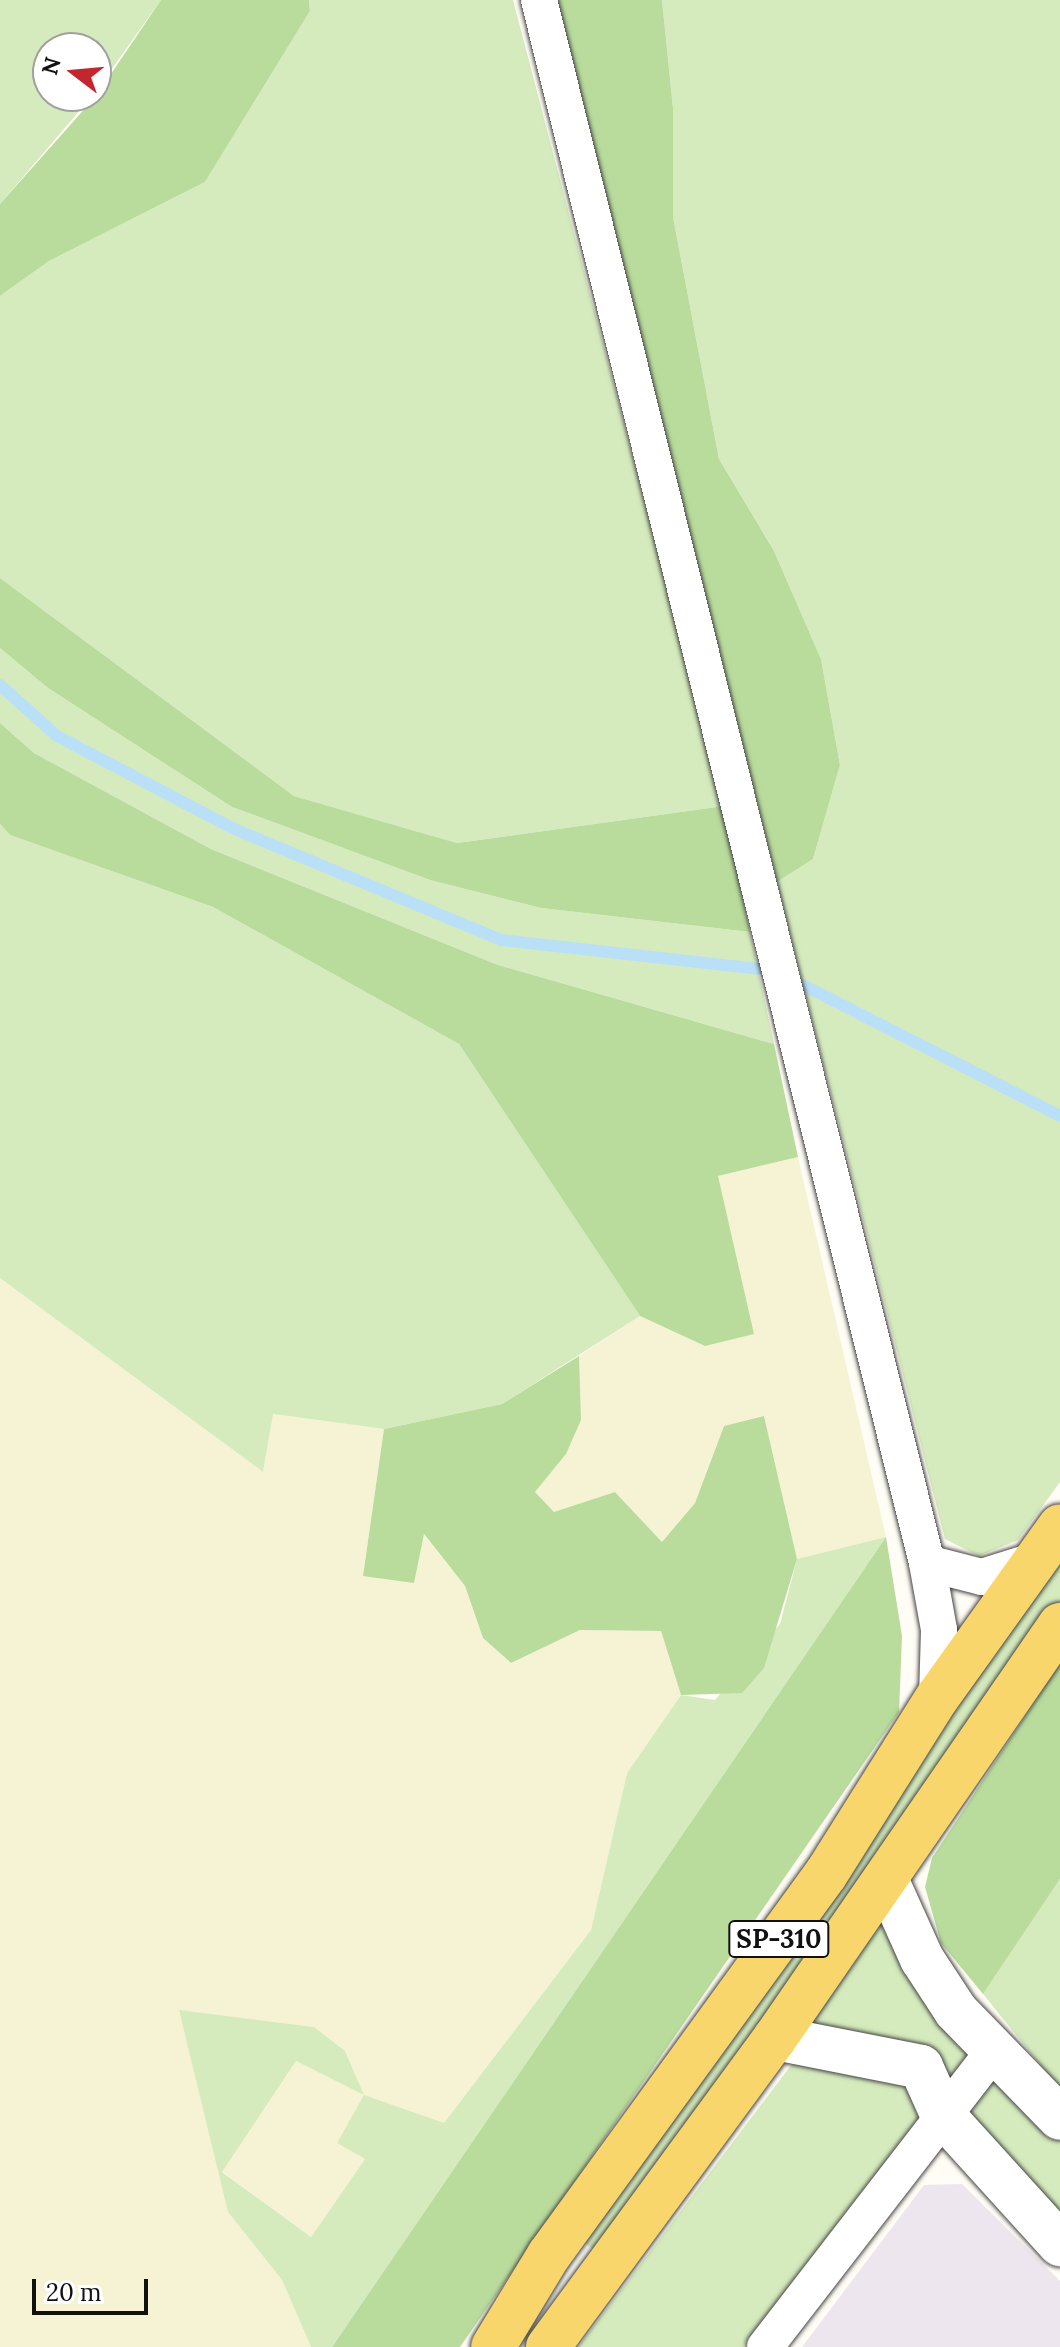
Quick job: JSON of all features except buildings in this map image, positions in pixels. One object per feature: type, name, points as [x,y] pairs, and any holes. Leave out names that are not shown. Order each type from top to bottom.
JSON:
[{"type":"main road","name":"SP-310","points":[[493,2347],[549,2255],[826,1874],[937,1698],[1048,1543]]},
{"type":"main road","name":"SP-310","points":[[548,2347],[775,2038],[1060,1625]]},
{"type":"street","points":[[539,0],[927,1563],[939,1630],[937,1698]]},
{"type":"street","points":[[927,1563],[982,1577],[1048,1543]]},
{"type":"street","points":[[886,1879],[922,1959],[956,2011],[1060,2118]]},
{"type":"street","points":[[775,2038],[921,2067],[942,2114],[1060,2244]]},
{"type":"street","points":[[765,2347],[995,2049]]},
{"type":"shaded area","points":[[798,1157],[886,1537],[797,1559],[764,1416],[724,1426],[695,1503],[662,1542],[615,1492],[554,1512],[535,1492],[566,1454],[579,1356],[640,1316],[705,1346],[718,1176]]},
{"type":"shaded area","points":[[0,1278],[263,1472],[272,1414],[384,1429],[363,1575],[423,1534],[465,1586],[483,1638],[511,1663],[580,1630],[661,1631],[681,1695],[627,1773],[591,1930],[444,2123],[365,2159],[311,2237],[223,2172],[228,2212],[282,2280],[311,2347],[0,2347]],"holes":[[[179,2011],[314,2027],[345,2052],[363,2094],[296,2061],[222,2171]]]},
{"type":"shaded area","points":[[962,2184],[1060,2281],[1060,2347],[802,2347],[924,2185]]},
{"type":"green space","points":[[0,0],[161,0],[112,69],[112,32],[32,32],[32,112],[78,112],[0,204]]},
{"type":"green space","points":[[161,0],[309,0],[310,11],[205,182],[49,261],[0,296],[0,204],[82,112],[112,112],[112,72]]},
{"type":"green space","points":[[309,0],[513,0],[724,806],[457,843],[294,796],[0,578],[0,296],[49,261],[205,182],[310,11]]},
{"type":"green space","points":[[556,0],[662,0],[673,108],[673,217],[719,459],[774,551],[821,659],[840,765],[813,859],[777,882]]},
{"type":"green space","points":[[662,0],[1060,0],[1060,1482],[1018,1540],[979,1556],[945,1539],[777,882],[813,859],[840,765],[821,659],[774,551],[719,459],[673,217],[673,108]]},
{"type":"green space","points":[[0,578],[294,796],[457,843],[724,806],[750,932],[541,908],[430,880],[232,807],[48,688],[0,648]]},
{"type":"green space","points":[[0,648],[48,688],[232,807],[430,880],[541,908],[750,932],[774,1044],[498,965],[211,849],[34,753],[0,723]]},
{"type":"green space","points":[[0,723],[34,753],[211,849],[498,965],[774,1044],[798,1157],[718,1176],[754,1334],[705,1346],[640,1316],[459,1044],[213,907],[10,835],[0,824]]},
{"type":"green space","points":[[0,824],[10,835],[213,907],[459,1044],[640,1316],[502,1404],[384,1429],[273,1414],[263,1472],[0,1278]]},
{"type":"green space","points":[[579,1356],[581,1420],[566,1454],[535,1492],[554,1512],[615,1492],[662,1542],[695,1503],[724,1426],[764,1416],[797,1559],[764,1668],[742,1693],[681,1695],[661,1631],[580,1630],[511,1663],[483,1638],[465,1586],[424,1534],[414,1583],[363,1576],[384,1429],[502,1404]]},
{"type":"green space","points":[[886,1537],[332,2347],[311,2347],[282,2280],[228,2212],[179,2010],[314,2027],[345,2051],[364,2095],[444,2123],[591,1930],[627,1773],[681,1695],[715,1700],[780,1624],[797,1559]],"holes":[[[296,2061],[364,2095],[337,2143],[365,2159],[311,2237],[222,2172]]]},
{"type":"green space","points":[[886,1537],[902,1636],[899,1712],[460,2347],[332,2347]]},
{"type":"green space","points":[[1060,1549],[1060,1601],[875,1870],[593,2249],[582,2241]]},
{"type":"green space","points":[[1060,1663],[1060,1879],[983,1994],[941,1943],[925,1887],[932,1858]]},
{"type":"green space","points":[[1060,1879],[1060,2089],[983,1994]]},
{"type":"green space","points":[[889,1912],[985,2045],[948,2097],[804,2035]]},
{"type":"green space","points":[[795,2060],[918,2081],[926,2115],[743,2347],[578,2347]]},
{"type":"green space","points":[[992,2073],[1060,2134],[1060,2230],[962,2121]]},
{"type":"waterway","points":[[0,685],[57,736],[232,828],[501,940],[758,969]]},
{"type":"waterway","points":[[803,985],[1060,1116]]}]
